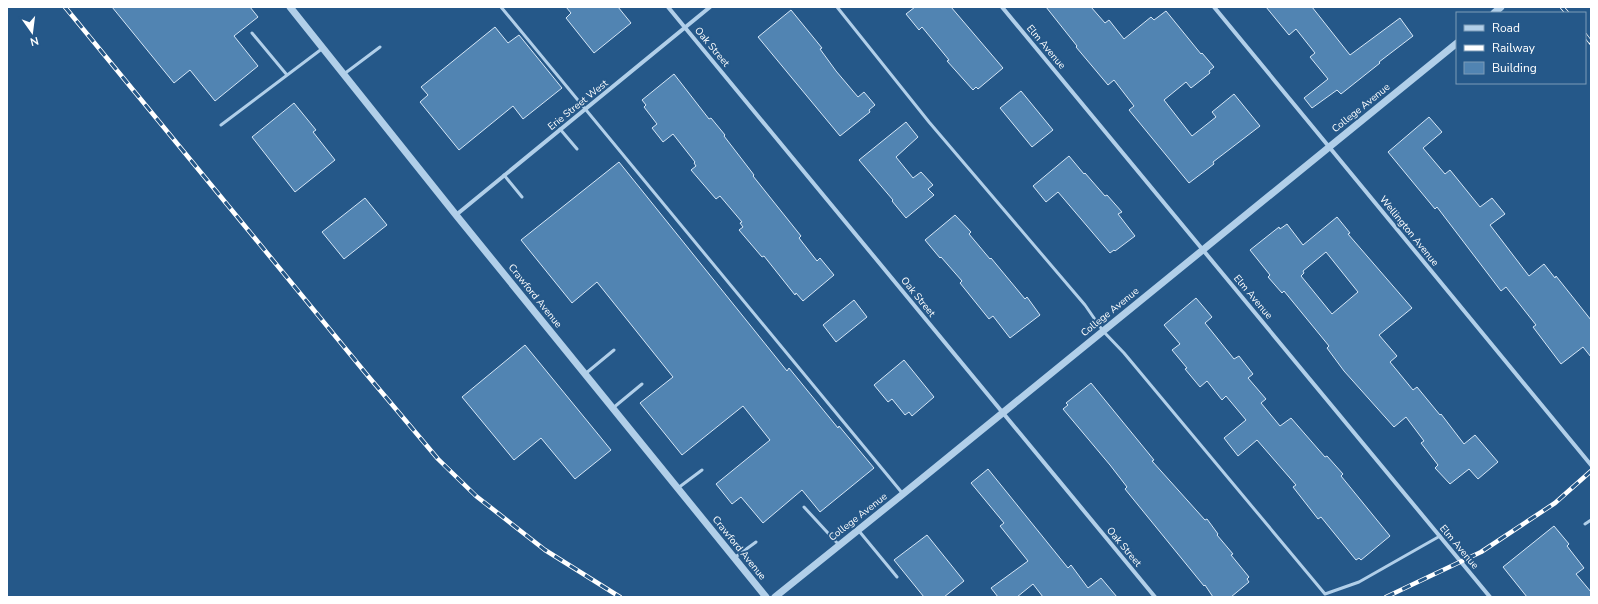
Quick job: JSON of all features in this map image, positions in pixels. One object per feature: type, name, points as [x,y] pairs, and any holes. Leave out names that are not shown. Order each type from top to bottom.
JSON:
[{"type":"street","name":"Crawford Avenue","points":[[290,7],[456,215],[766,597]]},
{"type":"street","name":"Oak Street","points":[[668,7],[1155,597]]},
{"type":"street","name":"Erie Street West","points":[[456,215],[710,7]]},
{"type":"street","name":"Elm Avenue","points":[[1002,7],[1490,597]]},
{"type":"street","name":"Wellington Avenue","points":[[1214,7],[1591,465]]},
{"type":"street","name":"College Avenue","points":[[775,597],[1456,44]]},
{"type":"lane","points":[[501,7],[903,494]]},
{"type":"lane","points":[[837,7],[929,122],[1085,305],[1103,330],[1124,353],[1325,594],[1359,582],[1440,536]]},
{"type":"lane","points":[[252,33],[287,75]]},
{"type":"lane","points":[[344,74],[380,46]]},
{"type":"lane","points":[[221,125],[323,48]]},
{"type":"lane","points":[[560,129],[577,149]]},
{"type":"lane","points":[[504,176],[522,197]]},
{"type":"lane","points":[[585,374],[614,350]]},
{"type":"lane","points":[[613,408],[642,384]]},
{"type":"lane","points":[[678,488],[702,470]]},
{"type":"lane","points":[[804,507],[839,545]]},
{"type":"lane","points":[[1585,524],[1591,520]]},
{"type":"lane","points":[[858,529],[897,577]]},
{"type":"lane","points":[[734,558],[756,542]]},
{"type":"building","points":[[112,7],[250,7],[258,17],[234,36],[258,66],[215,101],[190,70],[174,83]]},
{"type":"building","points":[[566,7],[618,7],[631,23],[594,53],[566,18],[571,13]]},
{"type":"building","points":[[915,7],[951,7],[1003,68],[978,89],[976,87],[973,90],[947,61],[949,60],[922,27],[919,30],[906,14]]},
{"type":"building","points":[[1046,7],[1091,7],[1105,23],[1109,20],[1124,39],[1151,17],[1154,20],[1166,11],[1201,54],[1202,53],[1214,67],[1209,71],[1210,73],[1191,88],[1186,82],[1164,100],[1192,136],[1216,117],[1212,112],[1234,94],[1260,126],[1213,162],[1214,164],[1189,183],[1129,110],[1134,106],[1114,80],[1108,85],[1076,47],[1077,46]]},
{"type":"building","points":[[1266,7],[1312,7],[1350,55],[1400,18],[1413,36],[1341,94],[1337,90],[1312,108],[1304,98],[1328,79],[1310,57],[1315,53],[1296,29],[1289,35]]},
{"type":"building","points":[[791,10],[822,48],[820,49],[836,71],[858,97],[864,92],[875,105],[869,110],[870,112],[840,136],[758,37]]},
{"type":"building","points":[[495,27],[508,43],[519,35],[562,88],[523,119],[513,106],[459,150],[420,102],[428,95],[421,87]]},
{"type":"building","points":[[674,74],[709,119],[711,118],[725,135],[724,136],[754,175],[753,176],[801,236],[799,238],[817,261],[820,258],[834,275],[803,301],[796,293],[795,295],[764,256],[762,257],[739,230],[743,227],[740,223],[742,222],[720,196],[716,199],[691,170],[696,166],[694,163],[695,162],[673,134],[663,142],[652,128],[657,124],[644,107],[646,105],[642,100]]},
{"type":"building","points":[[1021,91],[1053,130],[1032,147],[1000,108]]},
{"type":"building","points":[[294,103],[316,130],[313,132],[335,160],[295,192],[252,137]]},
{"type":"building","points":[[1429,117],[1442,132],[1423,148],[1445,174],[1450,170],[1480,207],[1492,198],[1505,214],[1490,225],[1529,276],[1544,264],[1555,278],[1556,276],[1591,320],[1591,357],[1583,347],[1561,364],[1533,327],[1536,325],[1506,287],[1501,291],[1437,207],[1435,209],[1388,152]]},
{"type":"building","points":[[906,122],[918,137],[896,157],[913,178],[921,172],[933,185],[928,189],[934,195],[906,218],[892,201],[893,200],[859,160]]},
{"type":"building","points":[[1069,156],[1084,174],[1085,173],[1105,196],[1107,195],[1122,212],[1118,214],[1135,236],[1115,251],[1114,250],[1110,253],[1058,192],[1046,202],[1033,186]]},
{"type":"building","points":[[619,162],[787,371],[789,368],[838,428],[839,426],[874,468],[820,512],[802,490],[763,523],[741,497],[732,504],[716,484],[770,440],[743,406],[682,455],[640,403],[673,377],[597,282],[572,303],[521,240]]},
{"type":"building","points":[[365,198],[387,225],[344,259],[322,232]]},
{"type":"building","points":[[955,215],[971,232],[969,234],[990,259],[991,258],[1025,299],[1027,297],[1040,315],[1010,338],[993,316],[989,319],[960,283],[962,281],[925,240]]},
{"type":"building","points":[[1337,217],[1350,233],[1348,234],[1412,308],[1379,335],[1397,356],[1390,362],[1413,390],[1417,387],[1440,415],[1441,414],[1464,444],[1475,435],[1498,462],[1478,479],[1469,469],[1450,484],[1435,468],[1438,465],[1421,443],[1424,441],[1406,417],[1394,427],[1344,371],[1327,348],[1329,346],[1284,291],[1282,293],[1268,277],[1270,275],[1250,250],[1279,227],[1280,229],[1287,224],[1303,245]],"holes":[[[1326,252],[1358,292],[1332,314],[1301,276],[1304,273],[1303,271]]]},
{"type":"building","points":[[1196,298],[1212,317],[1205,323],[1234,359],[1239,356],[1253,374],[1248,378],[1266,399],[1261,403],[1280,426],[1291,418],[1325,457],[1327,456],[1343,474],[1341,476],[1390,536],[1361,560],[1359,558],[1356,560],[1321,517],[1318,519],[1293,487],[1296,485],[1257,440],[1238,456],[1224,438],[1246,420],[1226,396],[1222,400],[1207,381],[1200,387],[1172,350],[1180,344],[1164,325]]},
{"type":"building","points":[[854,300],[867,317],[836,342],[823,325]]},
{"type":"building","points":[[525,345],[611,450],[575,479],[541,438],[514,460],[462,397]]},
{"type":"building","points":[[904,360],[934,397],[912,416],[909,412],[905,415],[892,399],[888,402],[874,385]]},
{"type":"building","points":[[1091,383],[1154,460],[1152,461],[1205,520],[1207,519],[1218,534],[1217,535],[1233,554],[1231,555],[1249,577],[1247,579],[1249,582],[1231,597],[1213,597],[1205,585],[1204,586],[1125,489],[1127,487],[1110,465],[1063,409],[1068,405],[1066,403]]},
{"type":"building","points":[[988,469],[1068,568],[1071,565],[1088,588],[1101,578],[1117,597],[1043,597],[1033,584],[1017,597],[998,597],[991,588],[1028,561],[1000,526],[1004,523],[971,483]]},
{"type":"building","points":[[1554,526],[1569,544],[1567,546],[1584,568],[1576,574],[1591,592],[1591,597],[1527,597],[1503,567]]},
{"type":"building","points":[[927,535],[964,581],[944,597],[924,597],[894,560]]},
{"type":"railway","points":[[65,7],[438,459],[476,496],[545,550],[620,597]]},
{"type":"railway","points":[[1562,7],[1566,12]]},
{"type":"railway","points":[[1586,36],[1591,43]]},
{"type":"railway","points":[[1386,597],[1481,552],[1555,503],[1591,471]]}]
